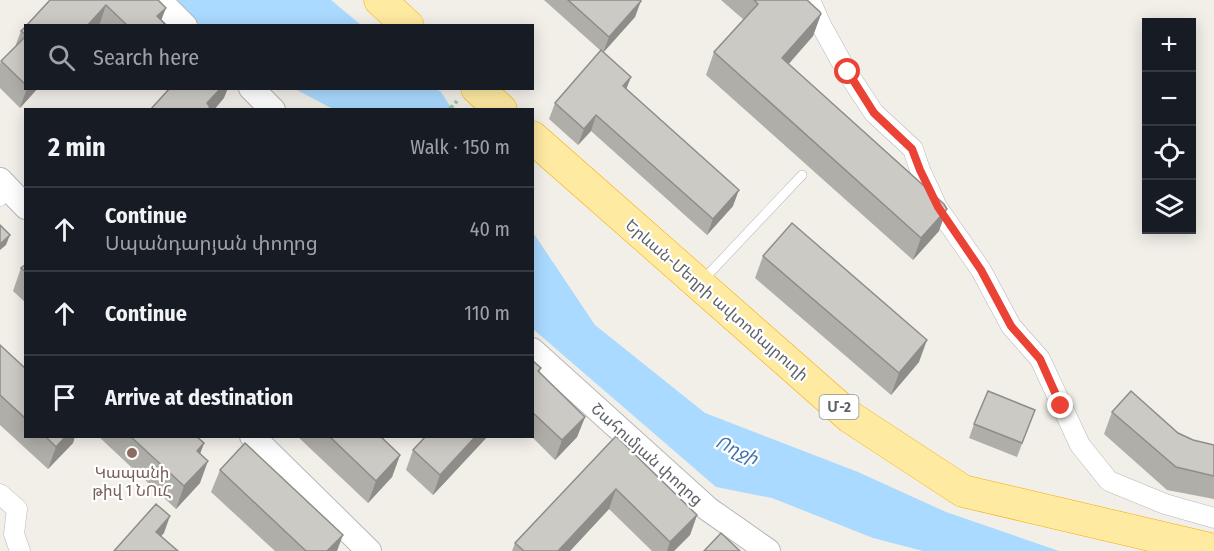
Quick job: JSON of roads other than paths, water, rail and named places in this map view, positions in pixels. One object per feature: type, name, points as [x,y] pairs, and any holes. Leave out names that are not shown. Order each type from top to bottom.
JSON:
[{"type":"highway","points":[[380,0],[406,24]]},
{"type":"highway","points":[[468,94],[497,108]]},
{"type":"highway","name":"Երևան-Մեղրի ավտոմայրուղի","points":[[534,139],[850,417],[963,491],[1214,550]]},
{"type":"street","points":[[159,0],[183,24]]},
{"type":"street","points":[[810,0],[821,25],[874,113],[912,149],[938,207],[981,270],[1011,326],[1040,359],[1080,445],[1108,481],[1164,504],[1214,518]]},
{"type":"street","points":[[253,90],[271,108]]},
{"type":"street","name":"Շահումյան փողոց","points":[[534,352],[708,509],[768,551]]},
{"type":"street","points":[[254,438],[369,551]]},
{"type":"street","points":[[0,494],[17,508],[14,534],[20,551]]},
{"type":"lane","points":[[700,284],[802,175]]},
{"type":"water","points":[[173,0],[331,0],[360,24],[199,24]]},
{"type":"water","points":[[297,90],[438,90],[451,108],[331,108]]},
{"type":"water","name":"Ողջի","points":[[534,234],[595,325],[705,413],[858,472],[946,512],[1059,551],[923,551],[873,538],[772,498],[716,487],[534,330]]},
{"type":"place","name":"Կապանի թիվ 1 ՆՈւՀ","points":[[132,453]]}]
